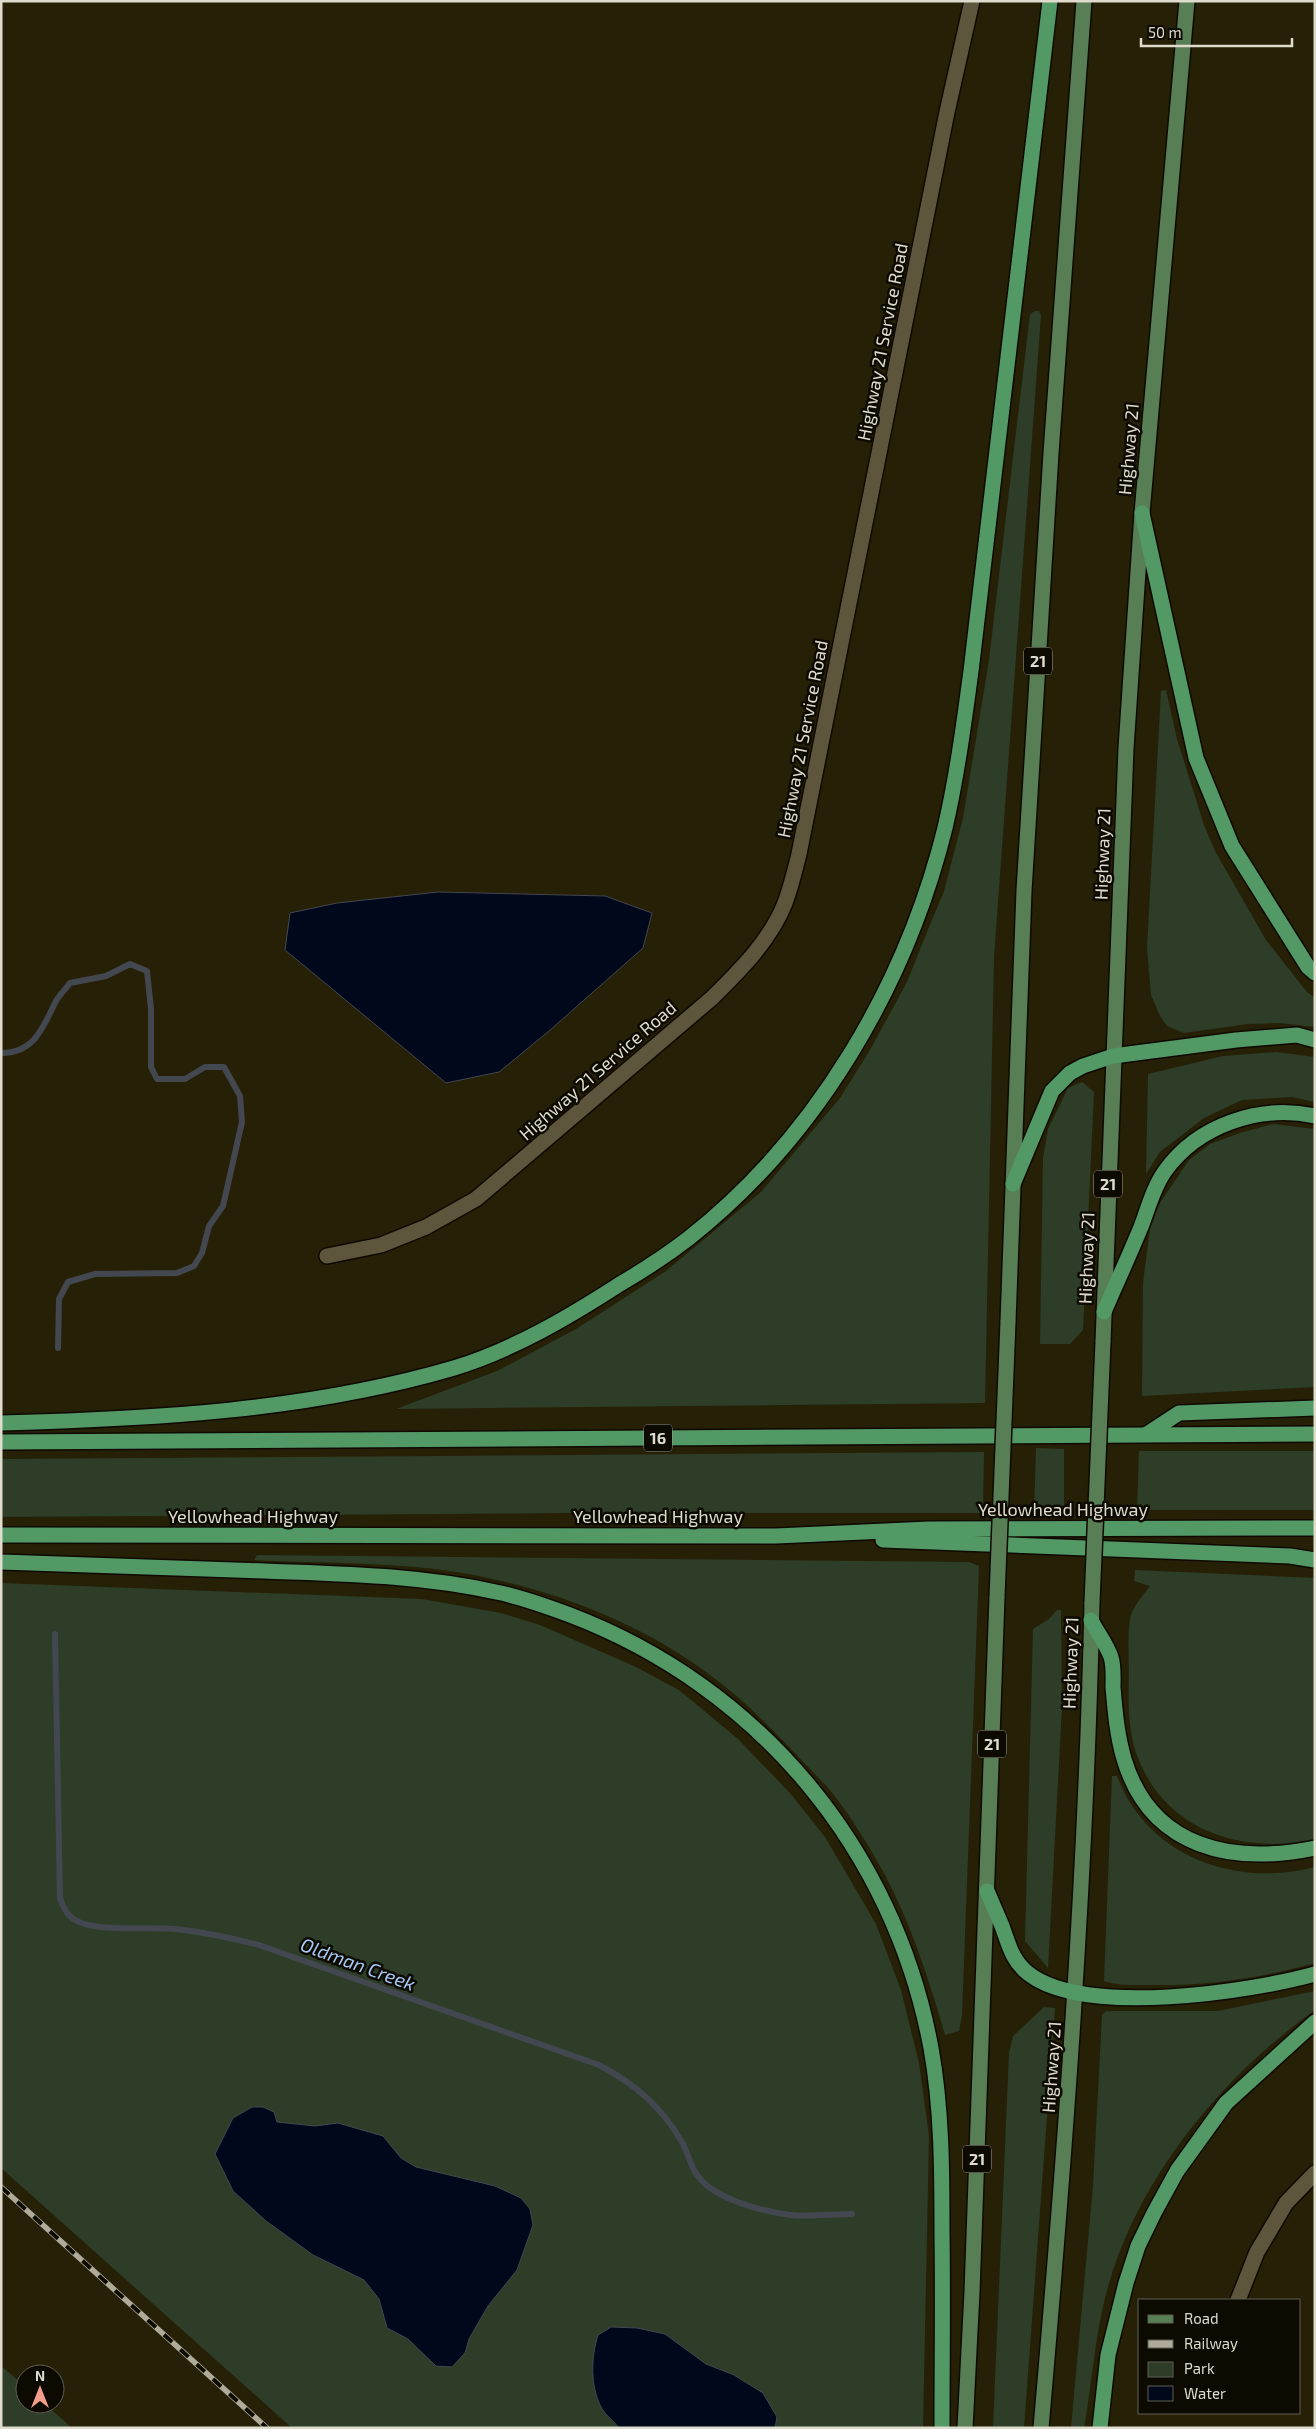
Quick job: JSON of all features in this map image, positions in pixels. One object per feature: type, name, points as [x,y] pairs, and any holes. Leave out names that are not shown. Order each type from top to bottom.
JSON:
[{"type":"highway","points":[[1,1423],[135,1418],[286,1403],[408,1380],[458,1366],[494,1352],[562,1320],[599,1298],[690,1237],[724,1208],[777,1154],[832,1083],[886,987],[912,930],[944,830],[958,765],[1016,308],[1050,1]]},
{"type":"highway","points":[[1142,513],[1196,758],[1232,846],[1268,906],[1308,967],[1315,973]]},
{"type":"highway","points":[[1013,1184],[1052,1091],[1070,1073],[1113,1056],[1269,1037],[1297,1036],[1315,1040]]},
{"type":"highway","points":[[1104,1312],[1154,1192],[1165,1171],[1191,1144],[1220,1127],[1257,1115],[1293,1112],[1315,1116]]},
{"type":"highway","points":[[1147,1434],[1179,1413],[1315,1408]]},
{"type":"highway","name":"16","points":[[1,1442],[1315,1434]]},
{"type":"highway","name":"Yellowhead Highway","points":[[1,1535],[776,1536],[929,1529],[1315,1528]]},
{"type":"highway","points":[[776,1536],[1290,1556],[1315,1560]]},
{"type":"highway","points":[[1,1562],[352,1574],[426,1580],[499,1592],[604,1628],[655,1654],[693,1678],[754,1727],[804,1778],[843,1829],[881,1896],[897,1929],[919,1997],[931,2048],[939,2115],[942,2188],[942,2428]]},
{"type":"highway","points":[[1091,1620],[1111,1657],[1116,1724],[1124,1760],[1139,1792],[1156,1814],[1174,1831],[1192,1842],[1234,1853],[1257,1855],[1315,1848]]},
{"type":"highway","points":[[987,1891],[1015,1960],[1029,1974],[1047,1984],[1075,1992],[1120,1997],[1204,1994],[1315,1974]]},
{"type":"highway","points":[[1100,2428],[1108,2355],[1126,2283],[1138,2246],[1154,2213],[1177,2171],[1226,2103],[1277,2054],[1315,2022]]},
{"type":"main road","name":"21","points":[[965,2428],[972,2292],[1024,891],[1051,454],[1084,1]]},
{"type":"main road","name":"Highway 21","points":[[1041,2428],[1063,2185],[1075,1992],[1126,748],[1142,513],[1187,1]]},
{"type":"street","name":"Highway 21 Service Road","points":[[327,1256],[381,1245],[426,1227],[476,1199],[712,998],[744,966],[769,933],[785,903],[799,854],[947,112],[972,1]]},
{"type":"street","points":[[1238,2299],[1257,2252],[1286,2203],[1315,2173]]},
{"type":"green space","points":[[1039,311],[1041,315],[994,957],[985,1403],[396,1409],[497,1371],[576,1329],[666,1271],[761,1192],[840,1098],[870,1050],[907,982],[944,891],[963,818],[989,660],[1030,314]]},
{"type":"green space","points":[[1166,690],[1177,739],[1204,825],[1215,851],[1266,940],[1307,992],[1315,998],[1315,1027],[1279,1023],[1248,1024],[1184,1033],[1167,1026],[1160,1016],[1151,995],[1147,948],[1161,691]]},
{"type":"green space","points":[[1276,1052],[1315,1057],[1315,1102],[1292,1097],[1242,1100],[1204,1118],[1160,1152],[1146,1174],[1148,1074],[1223,1056]]},
{"type":"green space","points":[[1082,1082],[1094,1092],[1083,1330],[1070,1344],[1040,1344],[1043,1158],[1048,1129],[1068,1088]]},
{"type":"green space","points":[[1273,1124],[1315,1129],[1315,1387],[1142,1396],[1143,1283],[1150,1228],[1160,1203],[1189,1160],[1210,1144]]},
{"type":"green space","points":[[1036,1448],[1064,1449],[1064,1512],[1034,1512]]},
{"type":"green space","points":[[1139,1451],[1315,1451],[1315,1510],[1137,1510]]},
{"type":"green space","points":[[984,1452],[983,1513],[568,1513],[1,1517],[1,1459]]},
{"type":"green space","points":[[257,1555],[969,1562],[979,1566],[962,2015],[959,2031],[945,2035],[912,1934],[895,1894],[860,1833],[840,1803],[786,1743],[736,1695],[689,1660],[663,1644],[607,1616],[578,1604],[518,1585],[488,1578],[430,1569],[371,1564],[254,1560]]},
{"type":"green space","points":[[1135,1570],[1315,1578],[1315,1840],[1288,1844],[1261,1843],[1235,1840],[1210,1832],[1188,1820],[1168,1804],[1151,1783],[1138,1758],[1132,1738],[1129,1717],[1128,1644],[1130,1621],[1134,1607],[1150,1586],[1134,1581]]},
{"type":"green space","points":[[1,1583],[422,1599],[501,1613],[540,1625],[634,1666],[679,1690],[738,1739],[790,1793],[825,1837],[876,1924],[901,1990],[919,2063],[929,2136],[923,2428],[292,2428],[1,2168]]},
{"type":"green space","points":[[1057,1610],[1061,1610],[1062,1707],[1048,1968],[1025,1941],[1033,1629],[1049,1619]]},
{"type":"green space","points":[[1112,1776],[1117,1776],[1131,1804],[1149,1827],[1172,1845],[1197,1859],[1225,1869],[1255,1873],[1285,1872],[1315,1867],[1315,1963],[1254,1977],[1192,1984],[1132,1985],[1104,1981]]},
{"type":"green space","points":[[1315,1991],[1315,2010],[1278,2038],[1244,2070],[1211,2104],[1181,2141],[1155,2181],[1132,2222],[1115,2266],[1102,2311],[1084,2428],[1071,2428],[1093,2186],[1102,2015],[1106,2011],[1218,2011]]},
{"type":"green space","points":[[1044,2007],[1055,2008],[1024,2428],[993,2428],[1009,2053],[1013,2036]]},
{"type":"green space","points":[[1,2366],[15,2378],[15,2414],[56,2414],[72,2428],[1,2428]]},
{"type":"water","points":[[438,892],[605,896],[652,913],[643,948],[549,1031],[499,1072],[446,1083],[285,950],[290,913],[337,903]]},
{"type":"water","points":[[252,2107],[263,2107],[274,2112],[277,2122],[315,2126],[338,2123],[383,2136],[401,2158],[416,2167],[495,2186],[521,2198],[530,2209],[533,2225],[517,2270],[488,2306],[469,2339],[465,2353],[452,2367],[436,2366],[408,2339],[387,2328],[379,2299],[364,2280],[313,2255],[266,2221],[233,2191],[215,2154],[233,2118]]},
{"type":"water","points":[[611,2327],[637,2328],[665,2334],[706,2364],[734,2375],[763,2393],[777,2417],[775,2428],[619,2428],[601,2407],[593,2381],[593,2362],[598,2335]]},
{"type":"waterway","name":"Oldman Creek","points":[[1,1053],[21,1049],[35,1038],[57,999],[70,983],[106,976],[130,964],[147,971],[151,1009],[151,1067],[157,1079],[185,1079],[205,1067],[224,1067],[240,1096],[242,1122],[223,1206],[209,1226],[202,1253],[194,1266],[177,1273],[95,1274],[68,1282],[59,1299],[58,1348]]},
{"type":"waterway","name":"Oldman Creek","points":[[55,1634],[60,1898],[62,1905],[72,1918],[85,1924],[109,1928],[175,1929],[259,1945],[599,2065],[636,2088],[656,2107],[682,2142],[695,2172],[705,2184],[715,2191],[740,2203],[791,2215],[852,2214]]},
{"type":"railway","points":[[1,2187],[267,2428]]}]
